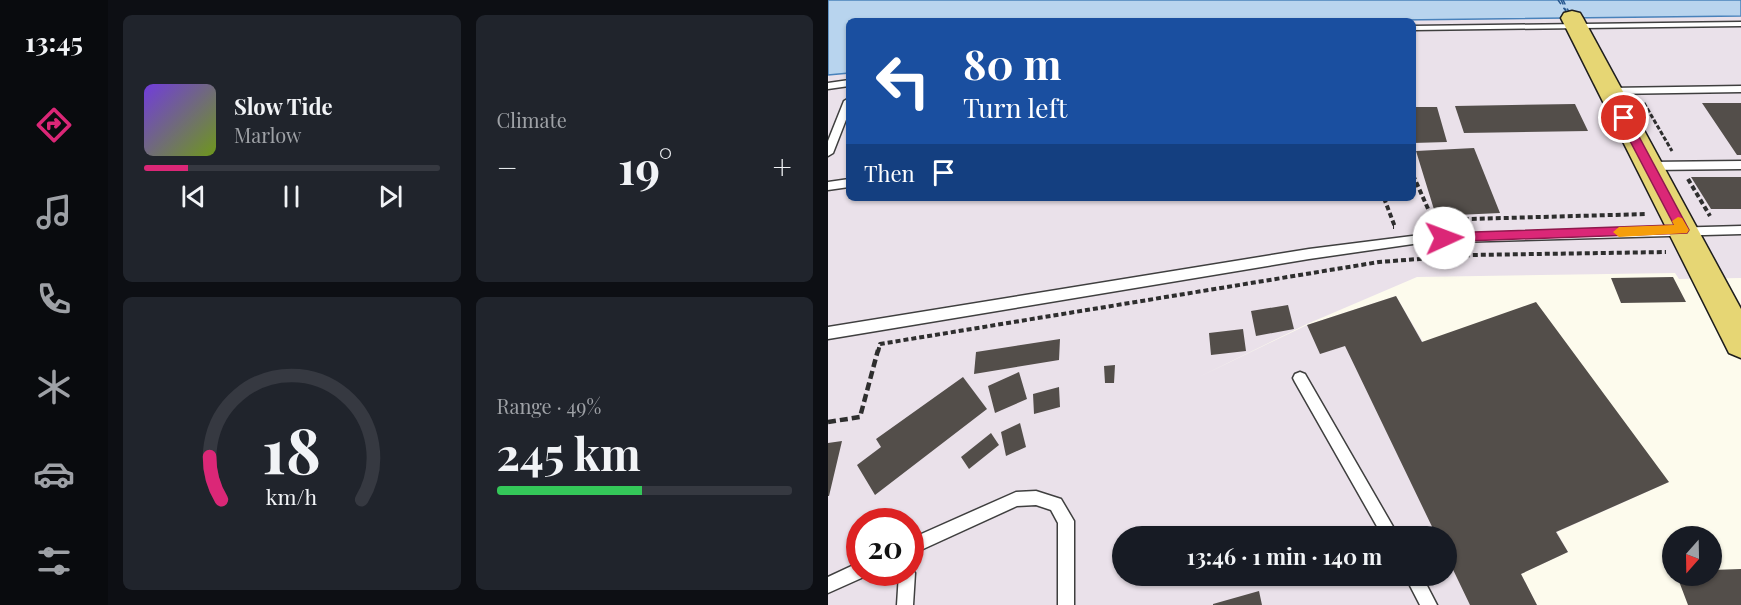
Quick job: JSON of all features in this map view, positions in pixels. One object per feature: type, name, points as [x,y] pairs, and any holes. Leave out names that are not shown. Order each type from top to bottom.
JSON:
[{"type":"main road","points":[[1574,22],[1741,342]]},
{"type":"lane","points":[[1416,27],[1574,22],[1741,24]]},
{"type":"lane","points":[[828,86],[846,83]]},
{"type":"lane","points":[[1610,91],[1741,89]]},
{"type":"lane","points":[[828,153],[846,108]]},
{"type":"lane","points":[[1649,166],[1741,165]]},
{"type":"lane","points":[[828,186],[846,183]]},
{"type":"lane","points":[[828,333],[1309,254],[1420,239],[1695,254],[1741,230]]},
{"type":"lane","points":[[1300,378],[1385,526]]},
{"type":"lane","points":[[924,541],[1016,499],[1036,498],[1056,504],[1066,521],[1066,605]]},
{"type":"lane","points":[[828,585],[846,577]]},
{"type":"lane","points":[[906,605],[907,586]]},
{"type":"lane","points":[[1419,586],[1430,605]]},
{"type":"path","points":[[1416,182],[1433,220],[1654,214]]},
{"type":"path","points":[[1385,201],[1395,227],[1386,228]]},
{"type":"path","points":[[828,422],[860,417],[880,344],[1379,262],[1472,255],[1695,254]]},
{"type":"shaded area","points":[[1741,16],[1741,278],[1679,279],[1675,273],[1417,277],[1307,324],[1197,378],[1307,325],[1396,296],[1423,342],[1669,482],[1557,532],[1568,552],[1521,574],[1537,605],[828,605],[828,75],[846,73],[846,201],[1416,201],[1416,20]]},
{"type":"water","points":[[828,0],[1741,0],[1741,16],[1416,20],[1416,18],[846,18],[846,73],[828,75]]},
{"type":"building","points":[[1702,103],[1741,103],[1741,155],[1737,155]]},
{"type":"building","points":[[1575,104],[1588,131],[1464,133],[1455,106]]},
{"type":"building","points":[[1416,107],[1437,107],[1447,142],[1416,143]]},
{"type":"building","points":[[1474,148],[1500,213],[1436,216],[1416,151]]},
{"type":"building","points":[[1691,177],[1741,177],[1741,209],[1711,209]]},
{"type":"building","points":[[1673,277],[1686,302],[1621,303],[1611,278]]},
{"type":"building","points":[[1396,296],[1422,342],[1536,302],[1669,482],[1556,532],[1568,552],[1521,574],[1537,605],[1470,605],[1457,578],[1457,526],[1432,526],[1345,346],[1320,354],[1307,325]]},
{"type":"building","points":[[1288,305],[1294,329],[1256,336],[1251,311]]},
{"type":"building","points":[[1243,329],[1246,351],[1211,355],[1209,333]]},
{"type":"building","points":[[1060,339],[1059,360],[974,374],[976,352]]},
{"type":"building","points":[[1115,365],[1114,383],[1105,383],[1104,366]]},
{"type":"building","points":[[1019,372],[1027,399],[995,413],[988,386]]},
{"type":"building","points":[[963,377],[987,409],[875,495],[857,465],[881,447],[876,439]]},
{"type":"building","points":[[1059,387],[1060,407],[1034,414],[1033,394]]},
{"type":"building","points":[[1020,423],[1026,447],[1006,456],[1001,432]]},
{"type":"building","points":[[991,433],[999,445],[969,469],[961,457]]},
{"type":"building","points":[[842,441],[829,496],[828,496],[828,443]]},
{"type":"building","points":[[1741,569],[1741,605],[1688,605],[1681,586],[1722,586],[1722,570]]},
{"type":"building","points":[[1259,591],[1262,605],[1213,605],[1213,604]]},
{"type":"ferry route","points":[[1558,0],[1568,14]]},
{"type":"ferry route","points":[[1561,0],[1566,10]]},
{"type":"ferry route","points":[[1563,0],[1569,12]]},
{"type":"slow traffic","points":[[1619,232],[1682,230],[1678,221]]},
{"type":"route","points":[[1444,238],[1682,230],[1624,118]]}]
